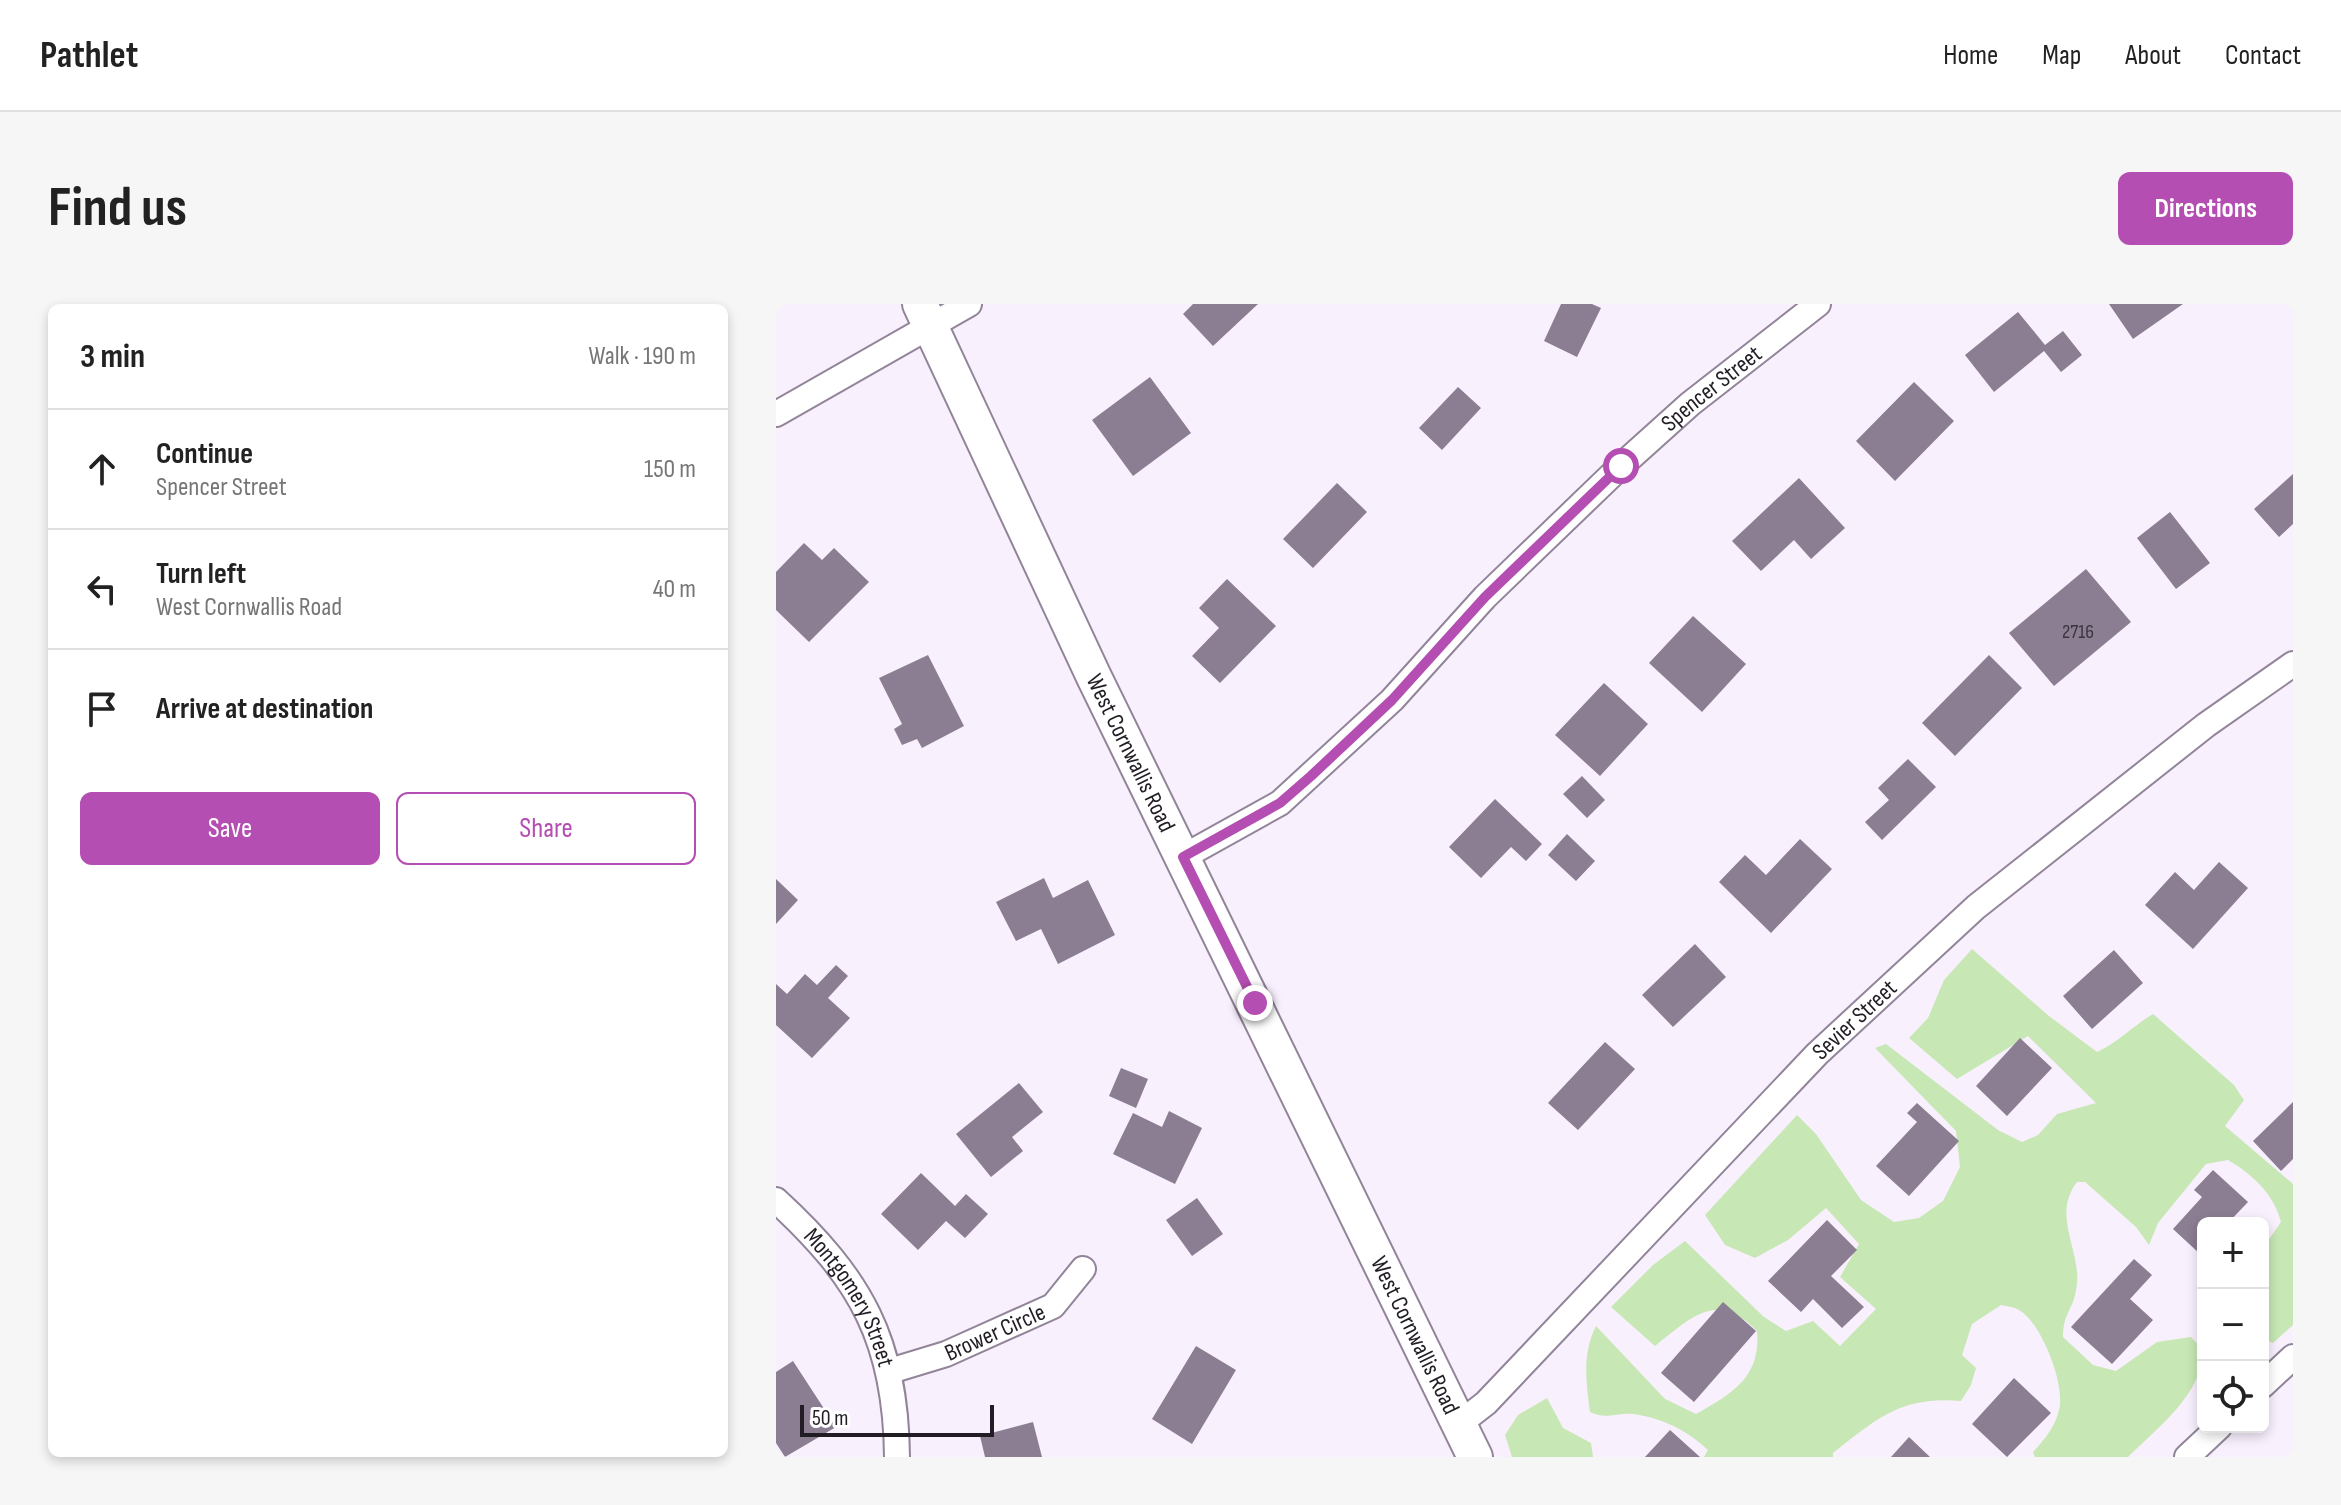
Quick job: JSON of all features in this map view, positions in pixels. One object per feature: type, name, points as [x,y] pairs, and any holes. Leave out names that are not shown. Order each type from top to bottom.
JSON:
[{"type":"street","points":[[776,414],[925,316],[969,304]]},
{"type":"street","name":"Spencer Street","points":[[1183,857],[1280,803],[1392,700],[1485,597],[1621,466],[1690,404],[1818,304]]},
{"type":"street","name":"West Cornwallis Road","points":[[925,316],[1322,1150],[1475,1457]]},
{"type":"street","name":"Sevier Street","points":[[1459,1424],[1486,1403],[1817,1054],[1965,917],[2195,733],[2293,664]]},
{"type":"street","name":"Montgomery Street","points":[[776,1200],[820,1243],[853,1287],[875,1324],[890,1371],[897,1457]]},
{"type":"street","name":"Brower Circle","points":[[890,1371],[975,1343],[1053,1306],[1083,1269]]},
{"type":"street","points":[[2269,1379],[2293,1357]]},
{"type":"street","points":[[2187,1457],[2213,1433]]},
{"type":"green space","points":[[1972,949],[2049,1016],[2097,1052],[2153,1014],[2234,1085],[2244,1100],[2225,1126],[2293,1184],[2293,1325],[2273,1343],[2269,1341],[2269,1239],[2281,1222],[2273,1202],[2261,1186],[2228,1160],[2206,1164],[2158,1223],[2149,1245],[2136,1227],[2085,1182],[2077,1182],[2070,1195],[2067,1222],[2077,1276],[2075,1297],[2063,1337],[2093,1365],[2116,1371],[2157,1342],[2191,1337],[2197,1344],[2197,1376],[2187,1396],[2128,1457],[2035,1457],[2033,1452],[2057,1416],[2059,1386],[2050,1355],[2036,1327],[2019,1310],[2001,1305],[1972,1324],[1962,1355],[1976,1368],[1971,1385],[1961,1401],[1922,1402],[1891,1412],[1833,1453],[1833,1457],[1704,1457],[1708,1450],[1700,1443],[1683,1431],[1654,1418],[1590,1412],[1587,1357],[1596,1326],[1665,1399],[1696,1414],[1733,1391],[1749,1372],[1757,1347],[1757,1331],[1729,1312],[1704,1312],[1655,1346],[1611,1307],[1653,1265],[1685,1241],[1764,1317],[1786,1331],[1813,1321],[1840,1346],[1876,1309],[1840,1277],[1859,1244],[1826,1208],[1788,1240],[1755,1258],[1725,1245],[1705,1215],[1797,1115],[1816,1134],[1861,1200],[1894,1222],[1919,1218],[1943,1201],[1960,1167],[1956,1131],[1875,1048],[1886,1044],[1998,1130],[2022,1142],[2038,1135],[2057,1114],[2096,1103],[2028,1036],[1957,1079],[1909,1038],[1928,1018],[1944,980]]},
{"type":"green space","points":[[1547,1398],[1563,1428],[1591,1443],[1593,1457],[1512,1457],[1505,1435],[1518,1415]]},
{"type":"building","points":[[1193,304],[1258,304],[1213,346],[1183,314]]},
{"type":"building","points":[[1561,304],[1592,304],[1601,308],[1577,357],[1544,341]]},
{"type":"building","points":[[2109,304],[2183,304],[2133,339]]},
{"type":"building","points":[[2018,312],[2045,345],[2063,331],[2082,355],[2061,372],[2044,351],[1994,392],[1965,355]]},
{"type":"building","points":[[1150,377],[1191,433],[1133,476],[1092,420]]},
{"type":"building","points":[[1914,382],[1954,421],[1895,481],[1856,441]]},
{"type":"building","points":[[1458,387],[1481,408],[1442,450],[1419,428]]},
{"type":"building","points":[[2293,474],[2293,524],[2279,537],[2254,509]]},
{"type":"building","points":[[1799,478],[1845,528],[1811,559],[1794,540],[1761,571],[1732,541]]},
{"type":"building","points":[[1337,483],[1367,512],[1313,568],[1283,539]]},
{"type":"building","points":[[2170,512],[2210,563],[2176,589],[2137,538]]},
{"type":"building","points":[[804,543],[822,560],[834,548],[869,582],[809,642],[776,610],[776,572]]},
{"type":"building","points":[[2086,569],[2131,622],[2054,686],[2009,633]]},
{"type":"building","points":[[1227,579],[1276,626],[1220,683],[1192,656],[1219,628],[1199,608]]},
{"type":"building","points":[[1693,616],[1746,664],[1702,712],[1649,663]]},
{"type":"building","points":[[928,655],[964,726],[922,748],[917,739],[902,745],[894,729],[902,724],[879,678]]},
{"type":"building","points":[[1989,655],[2022,688],[1955,756],[1922,723]]},
{"type":"building","points":[[1604,683],[1648,724],[1600,776],[1555,735]]},
{"type":"building","points":[[1908,759],[1936,787],[1882,840],[1865,822],[1889,800],[1878,788]]},
{"type":"building","points":[[1582,776],[1605,800],[1587,818],[1563,794]]},
{"type":"building","points":[[1495,799],[1542,844],[1526,861],[1511,847],[1481,878],[1449,847]]},
{"type":"building","points":[[1567,834],[1595,861],[1576,881],[1548,855]]},
{"type":"building","points":[[1800,839],[1832,869],[1771,933],[1719,882],[1745,855],[1766,875]]},
{"type":"building","points":[[2219,862],[2248,888],[2193,949],[2145,905],[2175,872],[2194,890]]},
{"type":"building","points":[[1044,878],[1053,898],[1088,880],[1115,935],[1058,964],[1041,929],[1016,941],[996,902]]},
{"type":"building","points":[[776,879],[798,900],[776,924]]},
{"type":"building","points":[[1695,944],[1726,977],[1673,1027],[1642,995]]},
{"type":"building","points":[[2114,950],[2143,983],[2092,1029],[2063,996]]},
{"type":"building","points":[[836,965],[848,976],[828,998],[850,1018],[812,1058],[776,1025],[776,984],[787,994],[805,974],[817,985]]},
{"type":"building","points":[[2020,1038],[2052,1068],[2007,1116],[1976,1086]]},
{"type":"building","points":[[1605,1042],[1635,1069],[1578,1130],[1548,1103]]},
{"type":"building","points":[[1121,1068],[1148,1079],[1136,1108],[1109,1096]]},
{"type":"building","points":[[1019,1083],[1043,1112],[1012,1137],[1023,1151],[991,1177],[956,1134]]},
{"type":"building","points":[[2293,1102],[2293,1159],[2281,1171],[2253,1141]]},
{"type":"building","points":[[1917,1103],[1959,1141],[1909,1196],[1876,1166],[1917,1122],[1907,1113]]},
{"type":"building","points":[[1169,1111],[1202,1128],[1175,1184],[1113,1154],[1133,1113],[1162,1127]]},
{"type":"building","points":[[2213,1170],[2248,1202],[2234,1217],[2197,1217],[2197,1251],[2173,1229],[2202,1197],[2194,1190]]},
{"type":"building","points":[[921,1173],[955,1206],[966,1194],[988,1214],[965,1238],[946,1221],[918,1250],[881,1214]]},
{"type":"building","points":[[1197,1198],[1223,1234],[1192,1256],[1166,1220]]},
{"type":"building","points":[[1827,1220],[1857,1250],[1831,1276],[1864,1307],[1842,1328],[1813,1299],[1801,1312],[1768,1281]]},
{"type":"building","points":[[2134,1259],[2152,1275],[2130,1299],[2153,1320],[2112,1364],[2071,1327]]},
{"type":"building","points":[[1723,1302],[1756,1331],[1694,1402],[1661,1373]]},
{"type":"building","points":[[1196,1346],[1236,1370],[1192,1444],[1152,1419]]},
{"type":"building","points":[[793,1361],[836,1427],[785,1457],[776,1443],[776,1372]]},
{"type":"building","points":[[2014,1378],[2051,1413],[2007,1457],[1972,1424]]},
{"type":"building","points":[[1033,1422],[1042,1457],[985,1457],[980,1436]]},
{"type":"building","points":[[1670,1430],[1700,1457],[1645,1457]]},
{"type":"building","points":[[1909,1437],[1930,1457],[1891,1457]]},
{"type":"route","points":[[1255,1003],[1183,857],[1280,803],[1311,776],[1392,700],[1485,597],[1621,466]]}]
